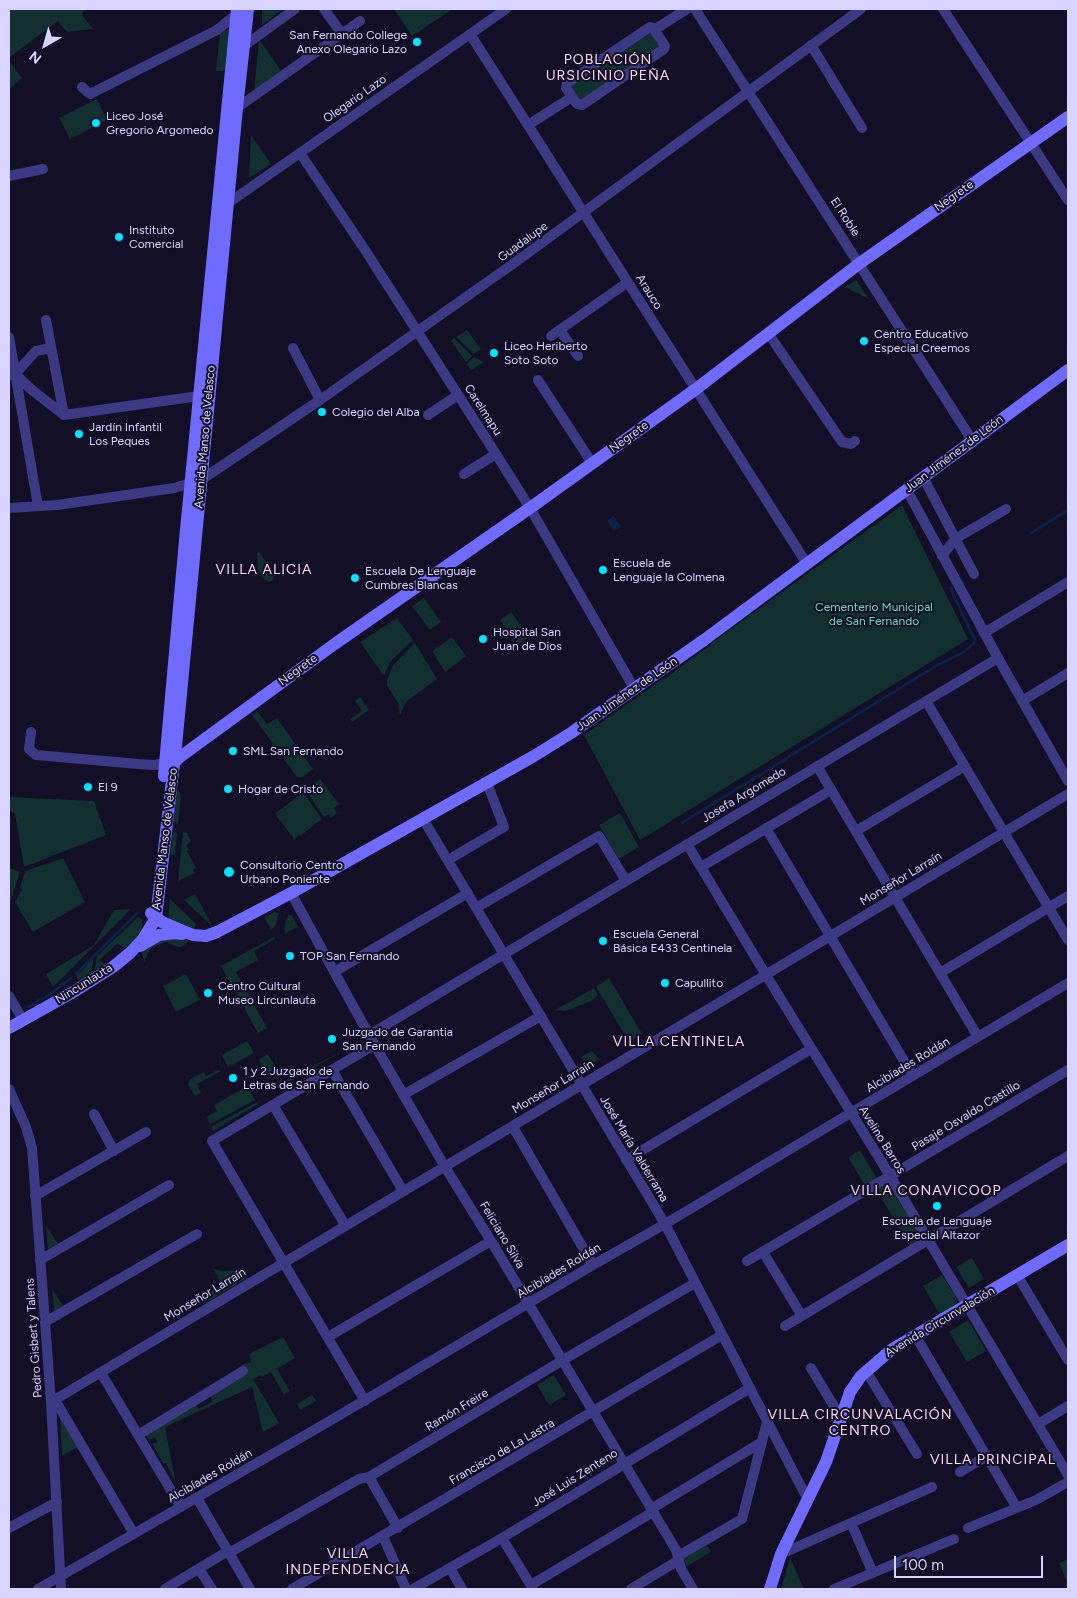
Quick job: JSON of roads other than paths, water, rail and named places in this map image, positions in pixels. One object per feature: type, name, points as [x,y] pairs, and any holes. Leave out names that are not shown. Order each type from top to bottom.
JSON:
[{"type":"main road","name":"Avenida Manso de Velasco","points":[[231,112],[244,46],[242,12]]},
{"type":"main road","name":"Avenida Manso de Velasco","points":[[152,919],[223,206],[231,112],[232,54],[242,12]]},
{"type":"main road","name":"Negrete","points":[[168,767],[181,749],[530,508],[696,389],[860,263],[1068,117]]},
{"type":"main road","name":"Juan Jiménez de León","points":[[130,952],[160,936],[175,933],[206,936],[217,932],[423,819],[571,733],[686,653],[1068,370]]},
{"type":"main road","name":"Avenida Manso de Velasco","points":[[181,749],[196,482]]},
{"type":"main road","name":"Avenida Manso de Velasco","points":[[152,919],[168,767]]},
{"type":"main road","points":[[152,919],[193,935]]},
{"type":"main road","name":"Nincunlauta","points":[[9,1028],[93,980],[130,952],[142,939],[152,919]]},
{"type":"main road","name":"Avenida Circunvalación","points":[[770,1589],[781,1554],[826,1462],[850,1392],[866,1371],[891,1350],[915,1335],[1068,1246]]},
{"type":"street","points":[[232,54],[294,9]]},
{"type":"street","points":[[324,9],[342,34]]},
{"type":"street","name":"Olegario Lazo","points":[[223,206],[506,9]]},
{"type":"street","points":[[654,30],[687,9]]},
{"type":"street","name":"El Roble","points":[[695,9],[972,440]]},
{"type":"street","name":"Guadalupe","points":[[196,482],[320,400],[584,214],[861,9]]},
{"type":"street","points":[[944,9],[1068,200]]},
{"type":"street","points":[[82,87],[90,94],[217,30],[242,12]]},
{"type":"street","points":[[231,112],[360,21]]},
{"type":"street","points":[[650,27],[665,46],[664,50],[582,105],[577,104],[572,97],[566,88],[567,83],[650,27]]},
{"type":"street","name":"Arauco","points":[[470,34],[807,564]]},
{"type":"street","points":[[811,45],[862,128]]},
{"type":"street","points":[[528,125],[572,97]]},
{"type":"street","name":"Carelmapu","points":[[300,153],[530,508],[634,688]]},
{"type":"street","points":[[9,176],[42,170]]},
{"type":"street","points":[[578,356],[555,332],[628,282]]},
{"type":"street","points":[[46,320],[64,415]]},
{"type":"street","points":[[768,334],[842,442],[851,444],[855,441]]},
{"type":"street","points":[[9,337],[12,374],[38,506]]},
{"type":"street","points":[[12,374],[36,351],[51,348]]},
{"type":"street","points":[[293,348],[320,400]]},
{"type":"street","points":[[12,374],[64,415],[204,395]]},
{"type":"street","points":[[538,380],[592,463]]},
{"type":"street","points":[[428,416],[458,395]]},
{"type":"street","points":[[464,474],[496,454]]},
{"type":"street","points":[[923,478],[974,574]]},
{"type":"street","points":[[9,508],[99,499],[196,482]]},
{"type":"street","points":[[907,490],[984,633],[1068,782]]},
{"type":"street","points":[[942,556],[955,539],[1006,509]]},
{"type":"street","points":[[984,633],[1068,582]]},
{"type":"street","name":"Josefa Argomedo","points":[[369,1035],[998,658]]},
{"type":"street","points":[[1022,701],[1068,673]]},
{"type":"street","points":[[926,701],[1068,940]]},
{"type":"street","points":[[31,732],[29,749],[36,756],[168,767]]},
{"type":"street","points":[[817,766],[978,1037]]},
{"type":"street","points":[[856,831],[965,766]]},
{"type":"street","points":[[448,860],[504,826],[487,783]]},
{"type":"street","points":[[701,866],[831,790]]},
{"type":"street","name":"Monseñor Larraín","points":[[53,1401],[344,1225],[766,976],[1068,794]]},
{"type":"street","name":"José María Valderrama","points":[[423,819],[665,1224],[808,1500]]},
{"type":"street","points":[[766,828],[913,1076]]},
{"type":"street","points":[[476,908],[599,836],[626,881]]},
{"type":"street","name":"Avelino Barros","points":[[687,844],[890,1176],[1068,1475]]},
{"type":"street","name":"Feliciano Silva","points":[[291,893],[374,1045],[445,1167],[529,1303],[652,1511],[678,1558],[681,1569],[692,1589]]},
{"type":"street","points":[[334,972],[468,894]]},
{"type":"street","points":[[940,973],[1068,896]]},
{"type":"street","name":"Alcibíades Roldán","points":[[38,1589],[665,1224],[1068,982]]},
{"type":"street","points":[[9,996],[23,1020]]},
{"type":"street","points":[[403,1095],[541,1016]]},
{"type":"street","points":[[365,1400],[212,1141],[374,1045]]},
{"type":"street","points":[[626,1160],[812,1050]]},
{"type":"street","points":[[332,1070],[403,1191]]},
{"type":"street","name":"Pasaje Osvaldo Castillo","points":[[747,1261],[1068,1070]]},
{"type":"street","name":"Pedro Gisbert y Talens","points":[[9,1089],[30,1136],[53,1401],[61,1589]]},
{"type":"street","points":[[273,1105],[344,1225]]},
{"type":"street","points":[[94,1114],[114,1150]]},
{"type":"street","points":[[512,1126],[593,1265]]},
{"type":"street","points":[[35,1196],[146,1132]]},
{"type":"street","points":[[785,1326],[1068,1156]]},
{"type":"street","points":[[40,1260],[168,1185]]},
{"type":"street","points":[[45,1322],[197,1234]]},
{"type":"street","points":[[328,1337],[491,1241]]},
{"type":"street","points":[[763,1252],[802,1316]]},
{"type":"street","points":[[1017,1275],[1068,1360]]},
{"type":"street","name":"Ramón Freire","points":[[166,1589],[199,1568],[359,1479],[368,1478],[695,1283]]},
{"type":"street","name":"Francisco de La Lastra","points":[[292,1589],[593,1413],[722,1335]]},
{"type":"street","points":[[915,1335],[1017,1508]]},
{"type":"street","points":[[811,1368],[841,1418]]},
{"type":"street","points":[[138,1435],[243,1371]]},
{"type":"street","points":[[866,1371],[916,1454]]},
{"type":"street","points":[[101,1373],[181,1507]]},
{"type":"street","name":"José Luis Zenteno","points":[[414,1589],[750,1388]]},
{"type":"street","points":[[53,1401],[134,1534]]},
{"type":"street","points":[[1038,1424],[1068,1406]]},
{"type":"street","points":[[631,1589],[742,1519],[767,1422]]},
{"type":"street","points":[[502,1538],[532,1587],[762,1442]]},
{"type":"street","points":[[960,1472],[987,1456]]},
{"type":"street","points":[[368,1478],[398,1528]]},
{"type":"street","points":[[968,1528],[1017,1508],[1068,1482]]},
{"type":"street","points":[[781,1554],[932,1486]]},
{"type":"street","points":[[197,1498],[250,1589]]},
{"type":"street","points":[[9,1528],[56,1502]]},
{"type":"street","points":[[851,1523],[873,1573]]},
{"type":"street","points":[[383,1536],[406,1589]]},
{"type":"street","points":[[834,1589],[954,1539]]},
{"type":"street","points":[[199,1568],[212,1589]]},
{"type":"street","points":[[450,1568],[462,1589]]},
{"type":"water","points":[[614,516],[621,527],[613,531],[607,520]]},
{"type":"waterway","points":[[1031,533],[1068,510]]},
{"type":"waterway","points":[[682,823],[934,667],[964,652],[975,640],[951,588]]},
{"type":"waterway","points":[[76,974],[137,913]]},
{"type":"waterway","points":[[46,997],[71,978]]},
{"type":"waterway","points":[[35,1003],[43,998]]},
{"type":"waterway","points":[[28,1007],[34,1004]]},
{"type":"place","name":"San Fernando College Anexo Olegario Lazo","points":[[417,42]]},
{"type":"place","name":"Liceo José Gregorio Argomedo","points":[[96,123]]},
{"type":"place","name":"Instituto Comercial","points":[[119,237]]},
{"type":"place","name":"Centro Educativo Especial Creemos","points":[[864,341]]},
{"type":"place","name":"Liceo Heriberto Soto Soto","points":[[494,353]]},
{"type":"place","name":"Colegio del Alba","points":[[322,412]]},
{"type":"place","name":"Jardín Infantil Los Peques","points":[[79,434]]},
{"type":"place","name":"Escuela de Lenguaje la Colmena","points":[[603,570]]},
{"type":"place","name":"Escuela De Lenguaje Cumbres Blancas","points":[[355,578]]},
{"type":"place","name":"Hospital San Juan de Dios","points":[[483,639]]},
{"type":"place","name":"SML San Fernando","points":[[233,751]]},
{"type":"place","name":"El 9","points":[[88,787]]},
{"type":"place","name":"Hogar de Cristo","points":[[228,789]]},
{"type":"place","name":"Consultorio Centro Urbano Poniente","points":[[229,872]]},
{"type":"place","name":"Escuela General Básica E433 Centinela","points":[[603,941]]},
{"type":"place","name":"TOP San Fernando","points":[[290,956]]},
{"type":"place","name":"Capullito","points":[[665,983]]},
{"type":"place","name":"Centro Cultural Museo Lircunlauta","points":[[208,993]]},
{"type":"place","name":"Juzgado de Garantia San Fernando","points":[[332,1039]]},
{"type":"place","name":"1 y 2 Juzgado de Letras de San Fernando","points":[[233,1078]]},
{"type":"place","name":"Escuela de Lenguaje Especial Altazor","points":[[937,1206]]},
{"type":"district","name":"POBLACIÓN URSICINIO PEÑA","points":[[608,68]]},
{"type":"district","name":"VILLA ALICIA","points":[[264,570]]},
{"type":"district","name":"VILLA CENTINELA","points":[[679,1042]]},
{"type":"district","name":"VILLA CONAVICOOP","points":[[926,1191]]},
{"type":"district","name":"VILLA CIRCUNVALACIÓN CENTRO","points":[[860,1424]]},
{"type":"district","name":"VILLA PRINCIPAL","points":[[993,1460]]},
{"type":"district","name":"VILLA INDEPENDENCIA","points":[[348,1562]]},
{"type":"park label","name":"Cementerio Municipal de San Fernando","points":[[874,614]]}]
